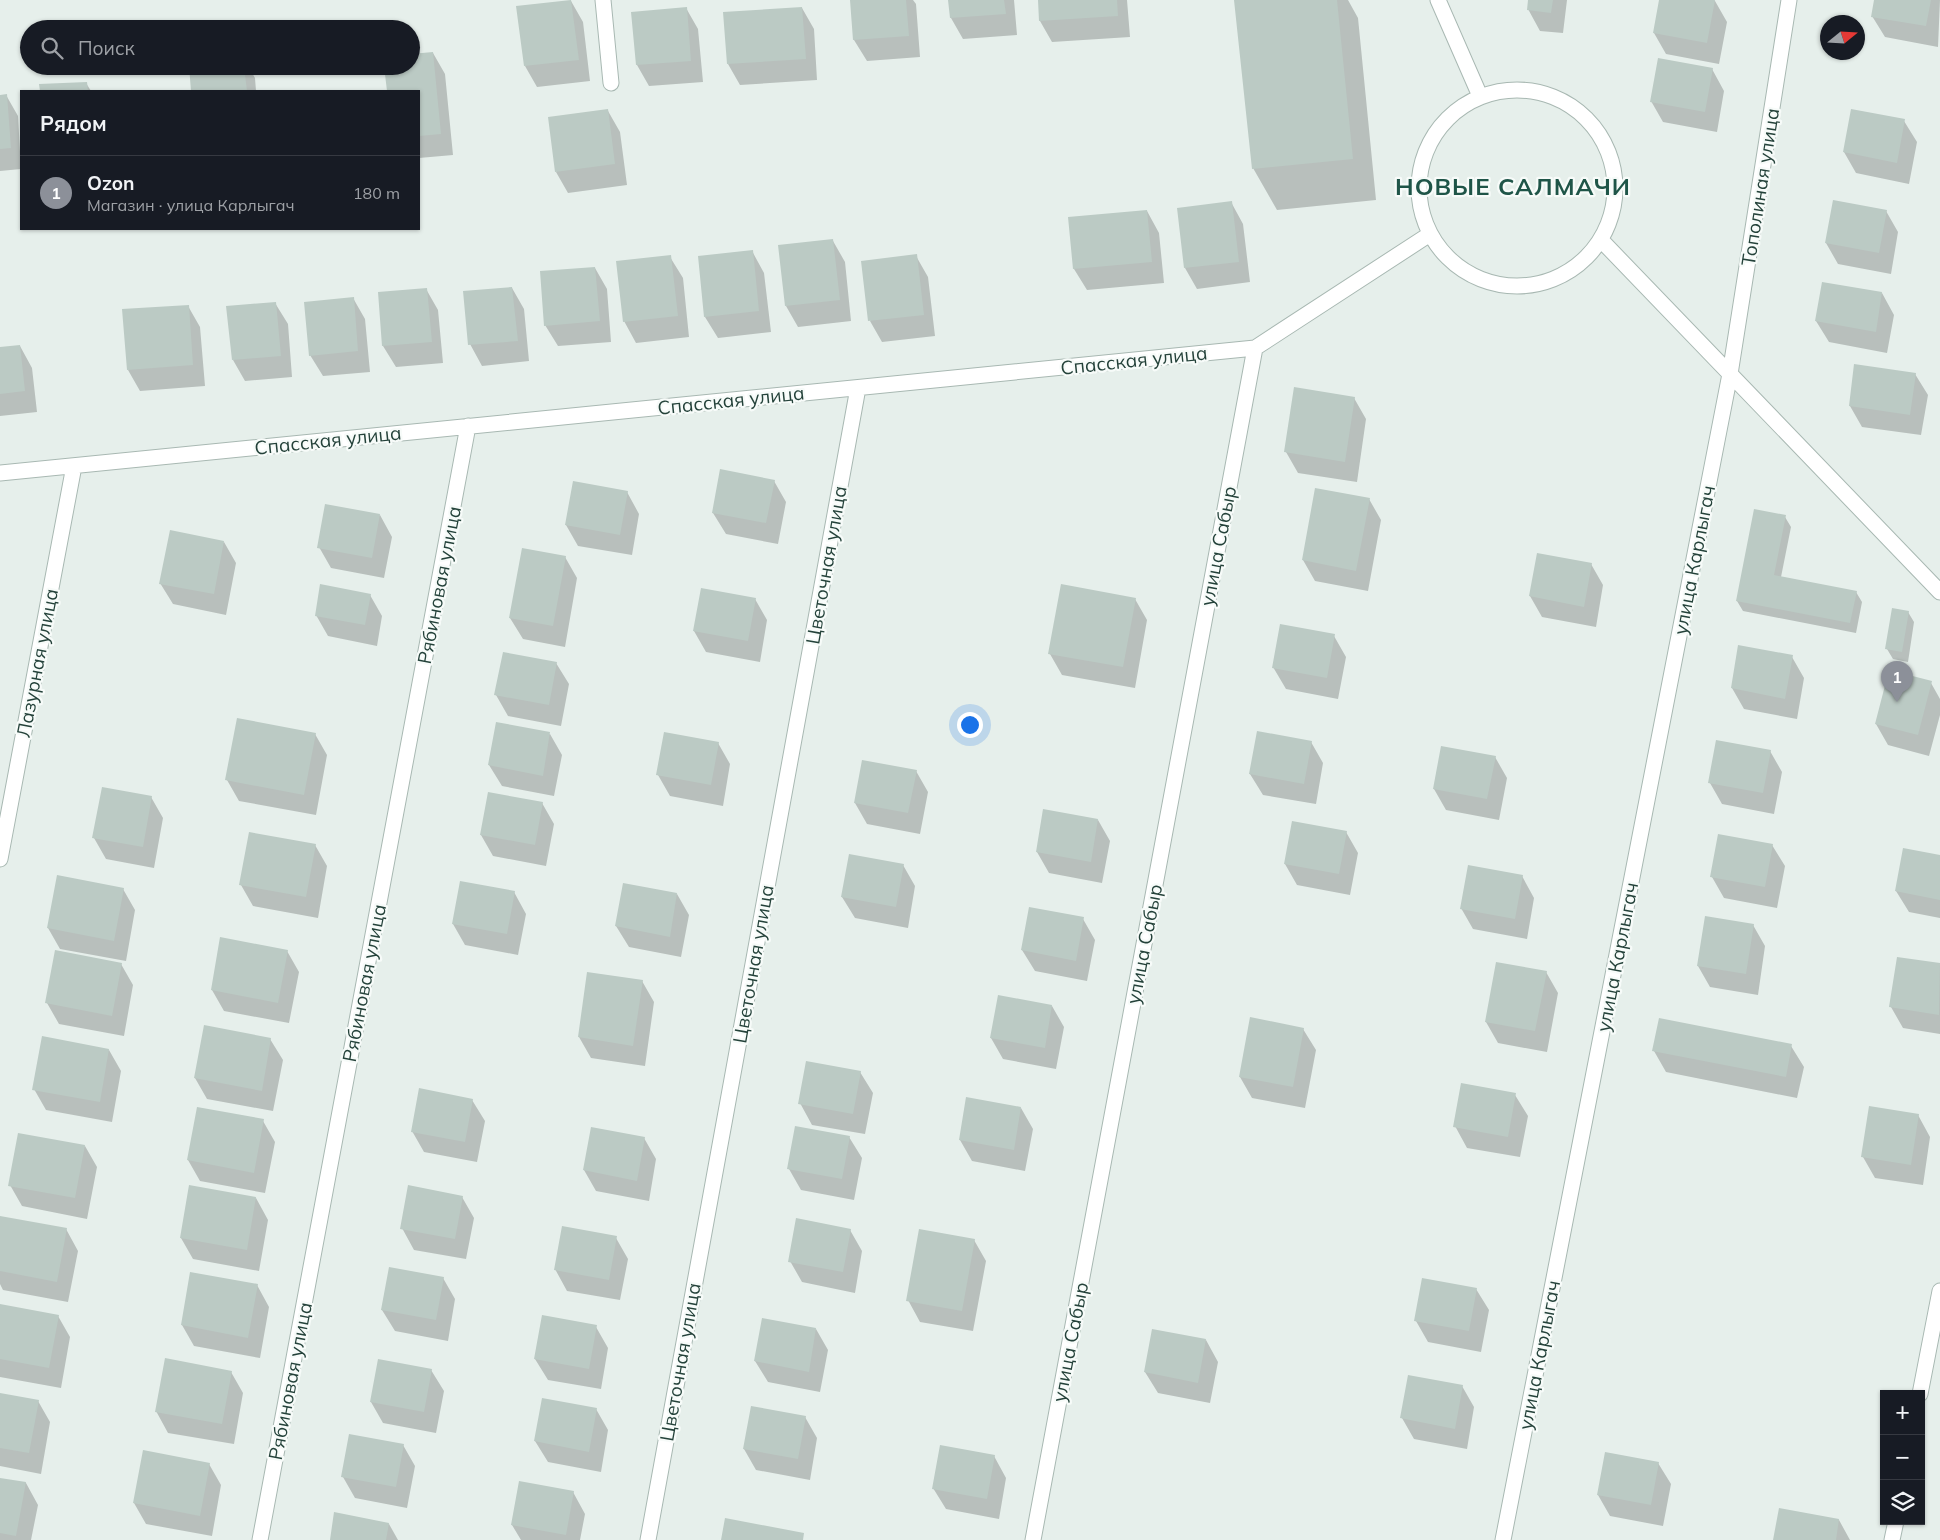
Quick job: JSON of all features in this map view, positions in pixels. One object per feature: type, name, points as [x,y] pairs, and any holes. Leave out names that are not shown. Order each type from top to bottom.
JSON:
[{"type":"street","points":[[602,0],[611,84]]},
{"type":"street","points":[[1438,0],[1480,96]]},
{"type":"street","name":"Тополиная улица","points":[[1730,374],[1789,0]]},
{"type":"street","points":[[1520,88],[1560,98],[1593,124],[1612,160],[1615,201],[1601,240],[1573,270],[1534,286],[1493,284],[1456,266],[1430,234],[1418,195],[1424,154],[1446,119],[1480,96],[1520,88]]},
{"type":"street","name":"Спасская улица","points":[[0,473],[1255,348],[1430,234]]},
{"type":"street","points":[[1601,240],[1940,592]]},
{"type":"street","name":"улица Сабыр","points":[[1033,1540],[1255,348]]},
{"type":"street","name":"улица Карлыгач","points":[[1503,1540],[1730,374]]},
{"type":"street","name":"Цветочная улица","points":[[648,1540],[858,388]]},
{"type":"street","name":"Рябиновая улица","points":[[260,1540],[468,426]]},
{"type":"street","name":"Лазурная улица","points":[[0,859],[74,466]]},
{"type":"street","points":[[1921,1390],[1940,1291]]},
{"type":"street","points":[[1892,1540],[1895,1525]]},
{"type":"building","points":[[571,0],[579,60],[524,66],[516,6]]},
{"type":"building","points":[[850,0],[906,0],[909,36],[853,40]]},
{"type":"building","points":[[948,0],[1004,0],[1006,14],[950,18]]},
{"type":"building","points":[[1038,0],[1117,0],[1118,16],[1039,21]]},
{"type":"building","points":[[1234,0],[1337,0],[1353,159],[1252,169]]},
{"type":"building","points":[[1528,0],[1553,0],[1551,13],[1527,10]]},
{"type":"building","points":[[1659,0],[1715,0],[1707,43],[1653,33]]},
{"type":"building","points":[[1874,0],[1931,0],[1926,26],[1871,17]]},
{"type":"building","points":[[687,7],[691,61],[636,65],[631,12]]},
{"type":"building","points":[[802,7],[806,59],[727,64],[723,12]]},
{"type":"building","points":[[433,52],[441,134],[420,136],[420,90],[387,90],[385,75],[420,75],[420,53]]},
{"type":"building","points":[[1658,58],[1713,68],[1705,112],[1650,102]]},
{"type":"building","points":[[190,75],[245,75],[247,90],[191,90]]},
{"type":"building","points":[[87,82],[88,90],[40,90],[39,84]]},
{"type":"building","points":[[7,94],[11,148],[0,149],[0,95]]},
{"type":"building","points":[[608,109],[615,164],[555,172],[548,117]]},
{"type":"building","points":[[1851,109],[1905,119],[1897,163],[1843,152]]},
{"type":"building","points":[[1833,200],[1887,210],[1879,253],[1825,243]]},
{"type":"building","points":[[1232,201],[1239,262],[1184,268],[1177,208]]},
{"type":"building","points":[[1147,210],[1152,262],[1073,269],[1068,217]]},
{"type":"building","points":[[833,239],[840,300],[785,306],[778,245]]},
{"type":"building","points":[[753,250],[759,311],[704,317],[698,256]]},
{"type":"building","points":[[917,254],[924,315],[868,321],[861,261]]},
{"type":"building","points":[[671,255],[678,316],[623,322],[616,261]]},
{"type":"building","points":[[595,267],[600,321],[544,326],[540,271]]},
{"type":"building","points":[[1822,282],[1882,292],[1876,332],[1815,321]]},
{"type":"building","points":[[512,287],[518,341],[468,345],[463,291]]},
{"type":"building","points":[[427,288],[432,342],[382,346],[378,292]]},
{"type":"building","points":[[354,297],[358,351],[309,356],[304,302]]},
{"type":"building","points":[[276,302],[281,356],[232,360],[226,306]]},
{"type":"building","points":[[189,305],[193,365],[127,370],[122,309]]},
{"type":"building","points":[[20,345],[25,391],[0,394],[0,347]]},
{"type":"building","points":[[1854,364],[1916,373],[1910,415],[1849,406]]},
{"type":"building","points":[[1294,387],[1355,397],[1345,462],[1284,452]]},
{"type":"building","points":[[720,469],[775,480],[766,523],[712,513]]},
{"type":"building","points":[[573,481],[628,491],[620,535],[565,525]]},
{"type":"building","points":[[1315,488],[1370,498],[1356,571],[1302,560]]},
{"type":"building","points":[[325,504],[380,514],[372,558],[317,548]]},
{"type":"building","points":[[1754,509],[1786,515],[1774,575],[1857,591],[1850,623],[1736,601]]},
{"type":"building","points":[[170,530],[224,541],[214,594],[159,584]]},
{"type":"building","points":[[522,548],[566,556],[553,626],[509,618]]},
{"type":"building","points":[[1537,553],[1592,563],[1584,607],[1529,596]]},
{"type":"building","points":[[320,584],[371,594],[365,625],[315,616]]},
{"type":"building","points":[[1061,584],[1136,598],[1123,667],[1048,654]]},
{"type":"building","points":[[701,588],[756,598],[748,641],[693,631]]},
{"type":"building","points":[[1892,608],[1909,611],[1902,652],[1885,649]]},
{"type":"building","points":[[1280,624],[1335,634],[1327,678],[1272,668]]},
{"type":"building","points":[[1738,645],[1793,655],[1785,699],[1731,688]]},
{"type":"building","points":[[503,652],[557,662],[549,705],[494,695]]},
{"type":"building","points":[[1889,670],[1932,681],[1918,735],[1875,724]]},
{"type":"building","points":[[237,718],[316,733],[304,795],[225,780]]},
{"type":"building","points":[[496,722],[550,732],[543,776],[488,765]]},
{"type":"building","points":[[1257,731],[1312,741],[1304,784],[1249,774]]},
{"type":"building","points":[[664,732],[719,742],[711,785],[656,775]]},
{"type":"building","points":[[1716,740],[1771,750],[1763,793],[1708,783]]},
{"type":"building","points":[[1441,746],[1496,756],[1487,799],[1433,789]]},
{"type":"building","points":[[862,760],[917,770],[908,813],[854,803]]},
{"type":"building","points":[[102,787],[152,796],[143,847],[92,838]]},
{"type":"building","points":[[488,792],[543,802],[535,845],[480,835]]},
{"type":"building","points":[[1043,809],[1098,819],[1091,862],[1036,852]]},
{"type":"building","points":[[1292,821],[1347,831],[1339,874],[1284,864]]},
{"type":"building","points":[[249,832],[316,844],[306,897],[239,885]]},
{"type":"building","points":[[1718,834],[1773,844],[1765,887],[1710,877]]},
{"type":"building","points":[[1903,848],[1940,855],[1940,900],[1895,891]]},
{"type":"building","points":[[849,854],[904,864],[896,907],[841,897]]},
{"type":"building","points":[[1468,865],[1523,875],[1515,919],[1460,909]]},
{"type":"building","points":[[57,875],[124,888],[114,941],[47,928]]},
{"type":"building","points":[[460,881],[515,891],[507,934],[452,924]]},
{"type":"building","points":[[623,883],[677,893],[670,937],[615,926]]},
{"type":"building","points":[[1029,907],[1084,917],[1076,961],[1021,950]]},
{"type":"building","points":[[1705,916],[1754,924],[1746,974],[1697,966]]},
{"type":"building","points":[[220,937],[288,950],[278,1003],[211,990]]},
{"type":"building","points":[[55,950],[122,963],[112,1016],[45,1003]]},
{"type":"building","points":[[1897,957],[1940,963],[1939,1015],[1889,1007]]},
{"type":"building","points":[[1496,962],[1547,971],[1535,1031],[1485,1022]]},
{"type":"building","points":[[587,972],[643,980],[633,1046],[578,1037]]},
{"type":"building","points":[[998,995],[1052,1005],[1045,1048],[990,1038]]},
{"type":"building","points":[[1250,1017],[1304,1028],[1293,1087],[1239,1077]]},
{"type":"building","points":[[1659,1018],[1792,1044],[1786,1077],[1652,1051]]},
{"type":"building","points":[[204,1025],[271,1038],[262,1091],[194,1078]]},
{"type":"building","points":[[42,1036],[109,1049],[100,1102],[32,1090]]},
{"type":"building","points":[[806,1061],[861,1071],[853,1114],[798,1104]]},
{"type":"building","points":[[1461,1083],[1516,1093],[1508,1137],[1453,1127]]},
{"type":"building","points":[[419,1088],[473,1099],[465,1142],[411,1132]]},
{"type":"building","points":[[966,1097],[1021,1107],[1014,1150],[959,1140]]},
{"type":"building","points":[[1869,1106],[1919,1114],[1911,1165],[1861,1157]]},
{"type":"building","points":[[197,1107],[264,1119],[254,1173],[187,1160]]},
{"type":"building","points":[[795,1126],[850,1136],[842,1179],[787,1169]]},
{"type":"building","points":[[591,1127],[645,1137],[637,1181],[583,1170]]},
{"type":"building","points":[[18,1133],[85,1145],[75,1198],[8,1186]]},
{"type":"building","points":[[189,1185],[256,1197],[247,1250],[180,1238]]},
{"type":"building","points":[[408,1185],[463,1196],[455,1239],[400,1229]]},
{"type":"building","points":[[0,1216],[67,1228],[57,1282],[0,1271]]},
{"type":"building","points":[[796,1218],[851,1229],[843,1272],[788,1262]]},
{"type":"building","points":[[562,1226],[617,1236],[609,1280],[554,1270]]},
{"type":"building","points":[[919,1229],[975,1239],[962,1311],[906,1301]]},
{"type":"building","points":[[389,1267],[444,1277],[436,1320],[381,1310]]},
{"type":"building","points":[[190,1272],[258,1284],[248,1338],[181,1325]]},
{"type":"building","points":[[1422,1278],[1477,1288],[1469,1331],[1414,1321]]},
{"type":"building","points":[[0,1304],[59,1315],[49,1368],[0,1359]]},
{"type":"building","points":[[542,1315],[597,1325],[589,1369],[534,1359]]},
{"type":"building","points":[[762,1318],[816,1328],[809,1372],[754,1361]]},
{"type":"building","points":[[1152,1329],[1206,1339],[1198,1383],[1144,1372]]},
{"type":"building","points":[[165,1358],[232,1371],[222,1424],[155,1412]]},
{"type":"building","points":[[378,1359],[432,1369],[424,1412],[370,1402]]},
{"type":"building","points":[[1408,1375],[1463,1385],[1455,1429],[1400,1418]]},
{"type":"building","points":[[0,1393],[39,1400],[29,1453],[0,1448]]},
{"type":"building","points":[[542,1398],[597,1408],[589,1452],[534,1441]]},
{"type":"building","points":[[751,1406],[806,1416],[798,1459],[743,1449]]},
{"type":"building","points":[[349,1434],[404,1444],[396,1487],[341,1477]]},
{"type":"building","points":[[940,1445],[995,1455],[987,1499],[932,1489]]},
{"type":"building","points":[[143,1450],[210,1463],[200,1516],[133,1503]]},
{"type":"building","points":[[1605,1452],[1659,1462],[1651,1505],[1597,1495]]},
{"type":"building","points":[[0,1478],[26,1482],[16,1536],[0,1533]]},
{"type":"building","points":[[519,1481],[574,1491],[566,1535],[511,1525]]},
{"type":"building","points":[[1779,1508],[1839,1519],[1836,1540],[1773,1540]]},
{"type":"building","points":[[334,1512],[389,1523],[386,1540],[330,1540]]},
{"type":"building","points":[[725,1518],[804,1533],[803,1540],[721,1540]]},
{"type":"place","name":"Ozon","points":[[1897,702]]},
{"type":"district","name":"НОВЫЕ САЛМАЧИ","points":[[1513,187]]}]
